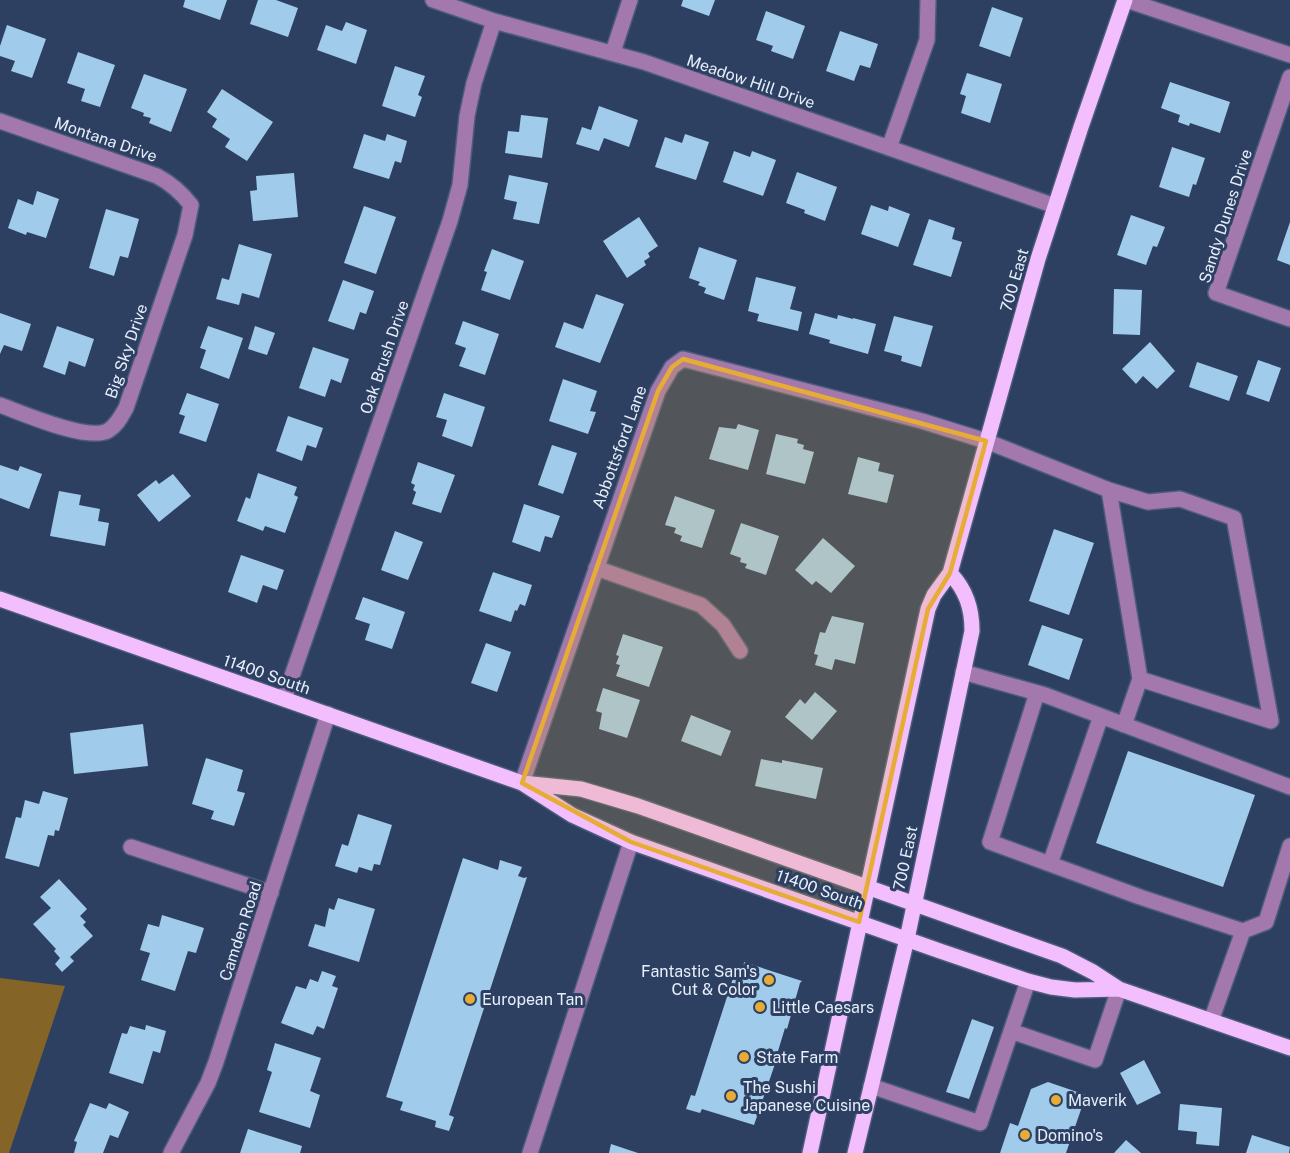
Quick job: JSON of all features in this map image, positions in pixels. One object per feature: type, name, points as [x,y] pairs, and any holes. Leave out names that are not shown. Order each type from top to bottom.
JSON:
[{"type":"main road","name":"700 East","points":[[810,1153],[928,609],[934,595],[950,573],[1055,206],[1125,0]]},
{"type":"main road","name":"700 East","points":[[855,1153],[907,939],[972,631],[972,619],[966,594],[950,573]]},
{"type":"main road","name":"11400 South","points":[[0,599],[522,783],[572,815],[631,842],[907,939],[1028,981],[1075,990],[1119,989]]},
{"type":"main road","name":"11400 South","points":[[522,783],[581,789],[610,796],[1062,956],[1119,989],[1290,1048]]},
{"type":"street","name":"Meadow Hill Drive","points":[[433,0],[494,21],[613,52],[1055,206]]},
{"type":"street","points":[[613,52],[630,0]]},
{"type":"street","points":[[889,148],[927,40],[928,0]]},
{"type":"street","points":[[1125,0],[1290,55]]},
{"type":"street","name":"Oak Brush Drive","points":[[284,699],[450,221],[460,185],[467,116],[474,83],[494,21]]},
{"type":"street","name":"Sandy Dunes Drive","points":[[1290,77],[1216,293],[1290,319]]},
{"type":"street","name":"Montana Drive","points":[[0,121],[158,176],[171,183],[191,205]]},
{"type":"street","name":"Big Sky Drive","points":[[0,405],[90,434],[107,432],[119,422],[126,408],[185,236],[191,205]]},
{"type":"street","name":"Abbottsford Lane","points":[[522,783],[658,391],[672,367],[683,359],[910,418],[986,441]]},
{"type":"street","points":[[986,441],[1110,490],[1148,502],[1180,499],[1234,518],[1271,721],[1140,679]]},
{"type":"street","points":[[1110,490],[1140,679],[1124,725]]},
{"type":"street","points":[[596,568],[701,605],[723,625],[740,651]]},
{"type":"street","points":[[963,672],[1037,693],[1290,787]]},
{"type":"street","points":[[1037,693],[990,842],[1140,897],[1243,931],[1266,922],[1290,846]]},
{"type":"street","name":"Camden Road","points":[[171,1153],[208,1083],[328,714]]},
{"type":"street","points":[[1050,864],[1101,716]]},
{"type":"street","points":[[530,1153],[631,842]]},
{"type":"street","points":[[131,847],[271,893]]},
{"type":"street","points":[[1211,1021],[1243,931]]},
{"type":"street","points":[[871,1086],[980,1123],[1028,981]]},
{"type":"street","points":[[1011,1031],[1095,1060],[1119,989]]},
{"type":"highlighted area","points":[[683,359],[714,366],[986,441],[950,573],[928,609],[859,922],[631,842],[522,783],[658,391],[672,367]]},
{"type":"shaded area","points":[[0,978],[65,986],[9,1153],[0,1153]]},
{"type":"building","points":[[185,0],[227,0],[220,20],[183,7]]},
{"type":"building","points":[[258,0],[276,0],[298,8],[288,37],[250,24]]},
{"type":"building","points":[[683,0],[715,0],[709,16],[681,6]]},
{"type":"building","points":[[992,7],[1023,18],[1010,57],[979,46]]},
{"type":"building","points":[[766,11],[805,26],[793,59],[771,51],[773,46],[756,40]]},
{"type":"building","points":[[346,22],[367,30],[356,64],[317,50],[326,25],[342,31]]},
{"type":"building","points":[[7,25],[46,39],[32,78],[11,71],[15,61],[0,56],[0,46]]},
{"type":"building","points":[[840,31],[878,44],[870,68],[860,65],[854,81],[826,71]]},
{"type":"building","points":[[78,52],[115,65],[100,107],[81,101],[85,89],[67,83]]},
{"type":"building","points":[[395,66],[425,76],[418,95],[422,97],[415,117],[382,106]]},
{"type":"building","points":[[967,73],[1002,84],[990,123],[961,113],[966,96],[960,94]]},
{"type":"building","points":[[144,74],[187,89],[171,132],[149,123],[151,118],[131,108]]},
{"type":"building","points":[[1170,82],[1230,102],[1220,133],[1190,123],[1189,126],[1178,122],[1180,115],[1161,108]]},
{"type":"building","points":[[222,89],[273,122],[247,161],[225,147],[230,139],[212,127],[217,119],[207,112]]},
{"type":"building","points":[[599,106],[638,120],[629,147],[604,138],[599,151],[576,144],[582,127],[591,130]]},
{"type":"building","points":[[521,115],[548,118],[542,158],[505,153],[508,131],[519,132]]},
{"type":"building","points":[[364,134],[385,141],[387,134],[407,141],[401,163],[395,161],[389,179],[353,168]]},
{"type":"building","points":[[685,134],[709,142],[696,180],[655,167],[665,137],[682,143]]},
{"type":"building","points":[[1172,147],[1205,158],[1196,185],[1193,184],[1189,197],[1159,187]]},
{"type":"building","points":[[734,151],[750,157],[752,151],[776,160],[763,196],[723,182]]},
{"type":"building","points":[[797,172],[837,187],[825,221],[786,203]]},
{"type":"building","points":[[294,173],[298,217],[253,221],[250,191],[257,190],[256,176]]},
{"type":"building","points":[[509,175],[548,183],[539,224],[513,219],[517,202],[504,199]]},
{"type":"building","points":[[37,191],[59,199],[46,238],[27,232],[26,235],[8,228],[18,199],[33,205]]},
{"type":"building","points":[[871,205],[888,211],[889,206],[910,214],[898,247],[861,234]]},
{"type":"building","points":[[364,206],[396,217],[376,274],[344,263]]},
{"type":"building","points":[[106,209],[139,219],[128,258],[120,256],[114,276],[89,268]]},
{"type":"building","points":[[1131,215],[1165,227],[1157,247],[1153,246],[1146,265],[1117,255]]},
{"type":"building","points":[[639,217],[658,246],[648,253],[650,257],[644,261],[646,265],[627,278],[603,241]]},
{"type":"building","points":[[929,219],[955,228],[952,239],[962,242],[951,277],[913,265]]},
{"type":"building","points":[[1290,222],[1290,265],[1277,260]]},
{"type":"building","points":[[239,244],[272,254],[259,298],[242,293],[239,305],[216,299],[222,278],[229,280]]},
{"type":"building","points":[[699,247],[737,260],[724,300],[704,293],[706,288],[698,285],[700,282],[689,278]]},
{"type":"building","points":[[492,249],[524,261],[510,300],[481,290],[487,272],[484,271]]},
{"type":"building","points":[[756,277],[796,287],[790,309],[802,312],[798,331],[757,321],[759,314],[748,311]]},
{"type":"building","points":[[343,280],[374,291],[366,314],[360,312],[354,330],[328,321]]},
{"type":"building","points":[[1114,289],[1142,290],[1140,335],[1113,334]]},
{"type":"building","points":[[596,294],[624,304],[600,363],[555,347],[564,322],[583,329]]},
{"type":"building","points":[[0,313],[31,324],[22,351],[4,345],[0,354]]},
{"type":"building","points":[[815,313],[837,319],[838,315],[876,324],[868,354],[829,343],[830,340],[809,334]]},
{"type":"building","points":[[894,316],[933,326],[921,367],[901,361],[902,356],[884,351]]},
{"type":"building","points":[[463,321],[499,334],[485,375],[459,366],[466,348],[455,344]]},
{"type":"building","points":[[57,326],[94,339],[85,367],[69,361],[65,375],[43,367]]},
{"type":"building","points":[[208,326],[243,338],[229,379],[200,368],[206,350],[200,348]]},
{"type":"building","points":[[255,326],[275,333],[267,355],[248,349]]},
{"type":"building","points":[[1150,342],[1175,371],[1157,389],[1143,376],[1136,384],[1122,369]]},
{"type":"building","points":[[313,347],[349,359],[341,383],[331,379],[325,397],[299,388]]},
{"type":"building","points":[[1258,360],[1281,368],[1269,402],[1246,394]]},
{"type":"building","points":[[1197,362],[1238,376],[1229,401],[1189,387]]},
{"type":"building","points":[[563,379],[597,391],[590,411],[596,412],[588,434],[549,421]]},
{"type":"building","points":[[187,393],[219,404],[206,442],[179,433],[185,416],[179,414]]},
{"type":"building","points":[[444,393],[485,407],[472,447],[442,436],[447,420],[436,417]]},
{"type":"building","points":[[288,416],[323,428],[316,448],[307,445],[302,461],[276,451]]},
{"type":"building","points":[[738,424],[759,430],[748,470],[709,459],[719,427],[736,429]]},
{"type":"building","points":[[776,434],[798,439],[797,443],[804,445],[803,449],[814,452],[805,484],[766,474]]},
{"type":"building","points":[[552,445],[577,453],[563,494],[538,485]]},
{"type":"building","points":[[858,457],[880,463],[878,471],[894,475],[887,503],[848,494]]},
{"type":"building","points":[[418,462],[455,475],[441,513],[412,504],[416,492],[413,490],[415,485],[411,483]]},
{"type":"building","points":[[0,465],[18,471],[20,466],[42,474],[29,509],[0,498]]},
{"type":"building","points":[[258,473],[297,487],[294,495],[298,497],[285,533],[265,526],[263,531],[237,521],[246,497],[250,499]]},
{"type":"building","points":[[173,474],[191,496],[159,522],[137,495],[156,480],[159,484]]},
{"type":"building","points":[[59,491],[81,495],[79,505],[100,509],[98,521],[109,523],[105,546],[50,536]]},
{"type":"building","points":[[675,496],[715,510],[702,548],[680,541],[682,536],[674,533],[676,528],[665,525]]},
{"type":"building","points":[[524,504],[560,516],[552,538],[545,536],[540,552],[512,542]]},
{"type":"building","points":[[741,523],[779,536],[766,575],[745,568],[747,564],[740,562],[741,558],[730,554]]},
{"type":"building","points":[[1054,529],[1094,543],[1069,615],[1029,601]]},
{"type":"building","points":[[395,531],[423,542],[408,580],[381,570]]},
{"type":"building","points":[[823,538],[855,566],[831,593],[816,581],[812,585],[795,570]]},
{"type":"building","points":[[241,555],[284,570],[277,590],[263,585],[257,603],[228,592]]},
{"type":"building","points":[[493,572],[532,585],[525,606],[520,604],[511,622],[479,611]]},
{"type":"building","points":[[363,597],[405,612],[392,649],[365,640],[370,624],[355,619]]},
{"type":"building","points":[[832,616],[864,623],[855,664],[835,659],[832,670],[815,665],[818,655],[814,654],[820,632],[825,633]]},
{"type":"building","points":[[1042,625],[1083,639],[1069,680],[1028,665]]},
{"type":"building","points":[[623,634],[663,647],[649,687],[616,676],[620,665],[616,664],[619,656],[616,655]]},
{"type":"building","points":[[486,643],[511,652],[497,692],[471,683]]},
{"type":"building","points":[[603,688],[640,700],[627,738],[599,729],[602,713],[596,711]]},
{"type":"building","points":[[815,692],[837,711],[812,740],[785,717],[800,699],[805,704]]},
{"type":"building","points":[[691,715],[731,731],[721,756],[681,741]]},
{"type":"building","points":[[143,724],[148,766],[74,774],[70,733]]},
{"type":"building","points":[[1128,751],[1255,795],[1223,887],[1096,843]]},
{"type":"building","points":[[206,758],[243,770],[237,791],[245,793],[234,826],[211,819],[214,811],[192,804]]},
{"type":"building","points":[[761,759],[782,763],[782,760],[823,768],[816,799],[755,786]]},
{"type":"building","points":[[43,791],[68,798],[59,831],[55,830],[54,836],[48,835],[39,867],[5,858],[16,817],[21,818],[25,800],[39,804]]},
{"type":"building","points":[[358,814],[392,825],[380,865],[374,864],[372,871],[359,867],[357,873],[335,866],[342,844],[348,846]]},
{"type":"building","points":[[463,858],[498,870],[500,860],[522,867],[518,876],[527,877],[449,1115],[454,1117],[449,1131],[435,1127],[436,1121],[400,1110],[403,1102],[386,1097]]},
{"type":"building","points":[[59,879],[87,909],[80,916],[86,922],[83,925],[93,936],[70,957],[74,961],[62,972],[55,964],[60,958],[54,951],[56,949],[33,924],[51,908],[40,897]]},
{"type":"building","points":[[338,898],[375,909],[359,962],[308,946],[315,924],[325,927],[329,908],[334,910]]},
{"type":"building","points":[[162,915],[204,928],[196,953],[188,951],[175,991],[141,980],[150,953],[140,950],[148,924],[159,927]]},
{"type":"building","points":[[744,962],[802,981],[754,1125],[702,1109],[700,1113],[686,1109],[691,1095],[695,1096],[736,969],[743,972]]},
{"type":"building","points":[[322,971],[336,976],[332,986],[338,988],[324,1029],[317,1026],[313,1035],[281,1023],[296,986],[306,989],[310,979],[318,982]]},
{"type":"building","points":[[972,1019],[994,1027],[969,1099],[946,1092]]},
{"type":"building","points":[[146,1025],[166,1031],[160,1053],[153,1051],[143,1084],[109,1073],[122,1033],[127,1034],[130,1026],[145,1030]]},
{"type":"building","points":[[275,1043],[321,1058],[310,1091],[320,1095],[310,1128],[259,1112],[272,1072],[267,1070]]},
{"type":"building","points":[[1144,1060],[1161,1093],[1137,1105],[1120,1073]]},
{"type":"building","points":[[1048,1082],[1086,1095],[1066,1153],[1000,1153],[1010,1123],[1018,1126],[1031,1089]]},
{"type":"building","points":[[90,1103],[106,1109],[109,1103],[129,1112],[118,1138],[110,1135],[103,1153],[74,1153],[77,1142],[74,1141]]},
{"type":"building","points":[[1180,1104],[1222,1108],[1219,1146],[1196,1144],[1197,1132],[1178,1130]]},
{"type":"building","points":[[248,1129],[302,1146],[300,1153],[240,1153]]},
{"type":"building","points":[[1252,1135],[1290,1147],[1289,1153],[1246,1153]]},
{"type":"building","points":[[1126,1140],[1141,1153],[1114,1153]]},
{"type":"building","points":[[611,1144],[638,1153],[609,1153]]},
{"type":"place","name":"Fantastic Sam's Cut & Color","points":[[769,980]]},
{"type":"place","name":"European Tan","points":[[470,999]]},
{"type":"place","name":"Little Caesars","points":[[760,1007]]},
{"type":"place","name":"State Farm","points":[[744,1057]]},
{"type":"place","name":"The Sushi Japanese Cuisine","points":[[731,1096]]},
{"type":"place","name":"Maverik","points":[[1056,1100]]},
{"type":"place","name":"Domino's","points":[[1025,1135]]}]
